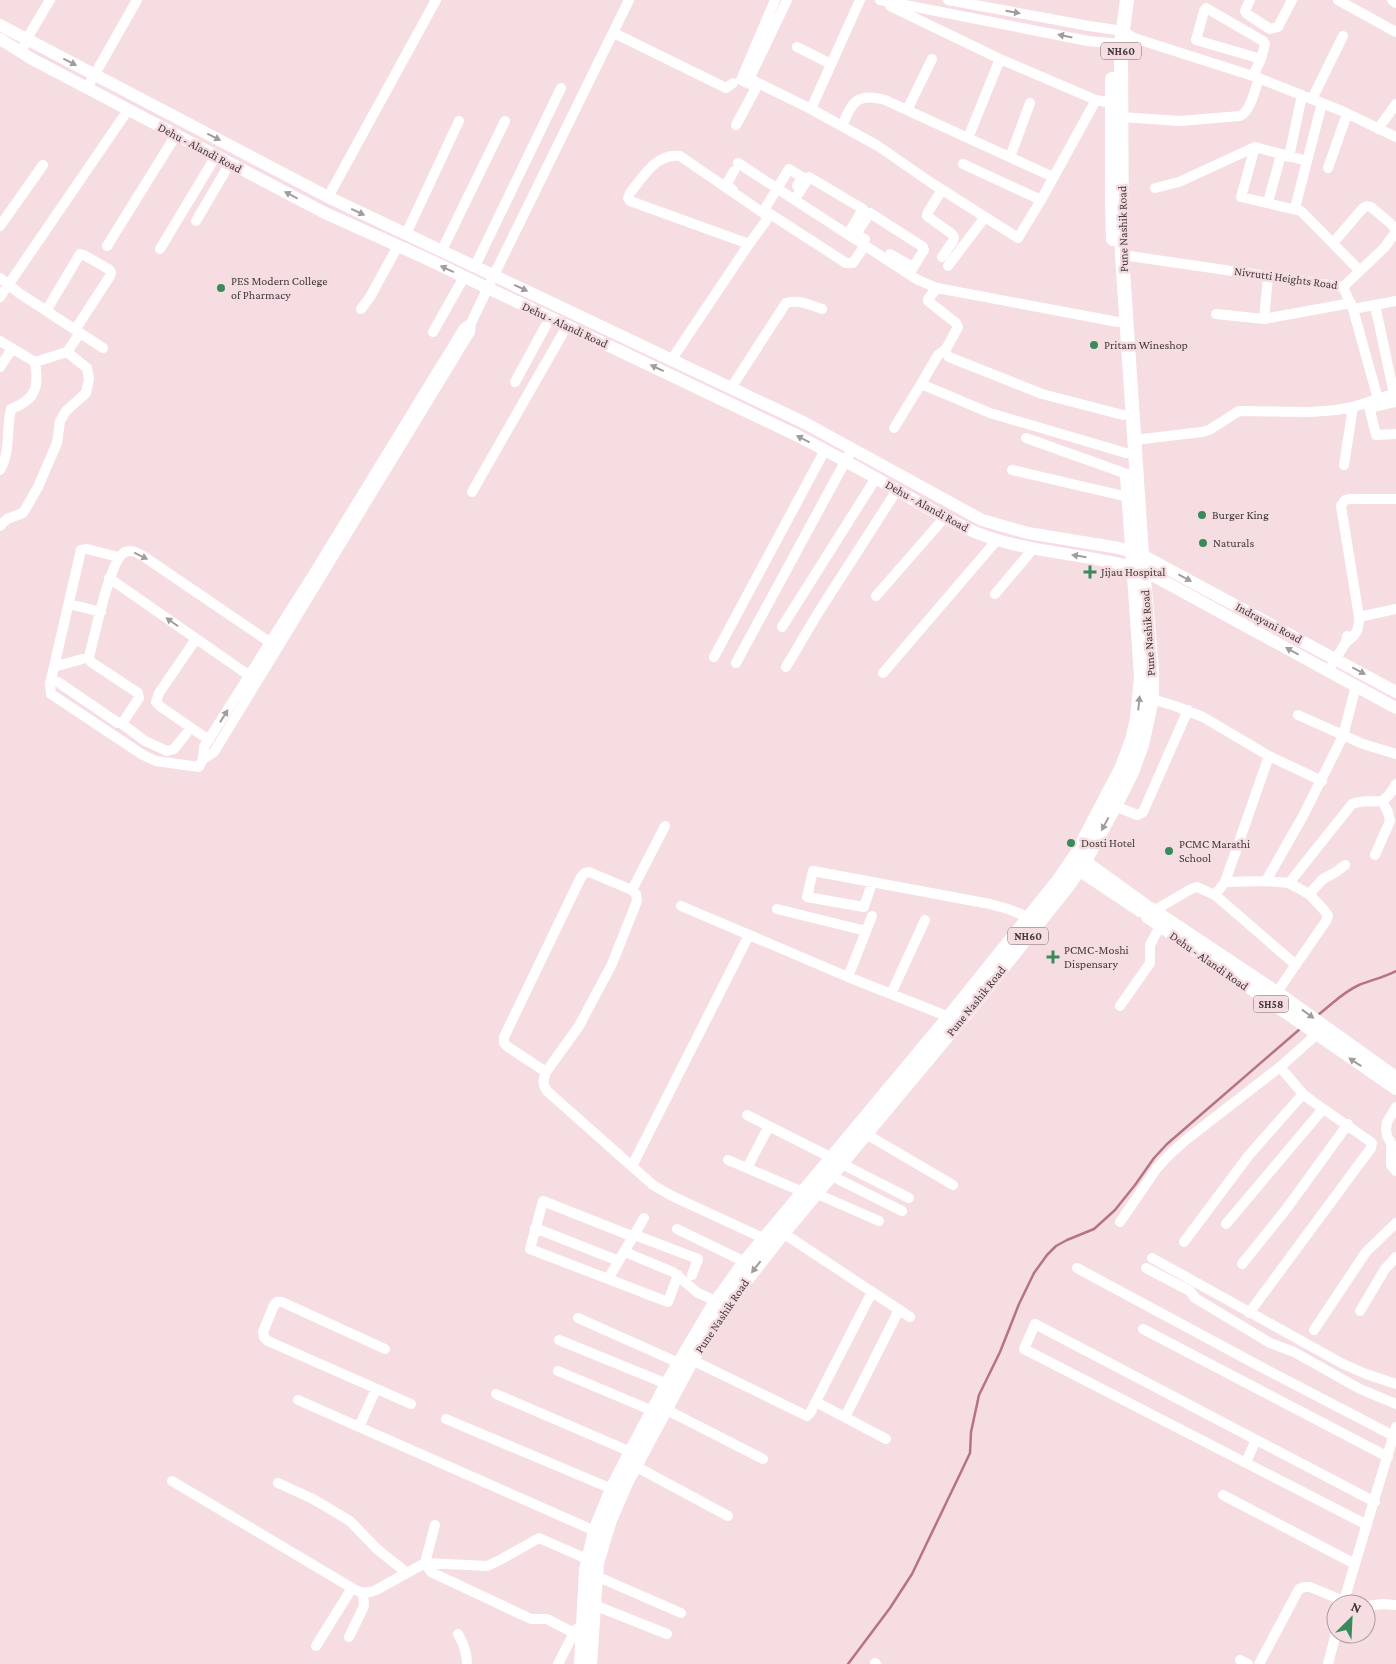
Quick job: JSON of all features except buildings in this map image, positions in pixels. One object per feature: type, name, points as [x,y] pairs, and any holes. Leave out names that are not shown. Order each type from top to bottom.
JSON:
[{"type":"highway","name":"Pune Nashik Road","points":[[1118,0],[1121,37],[1122,255],[1134,440],[1136,552]]},
{"type":"highway","name":"Pune Nashik Road","points":[[590,1664],[594,1605],[595,1531],[612,1489],[631,1452],[659,1410],[667,1384],[783,1233],[809,1192],[830,1175],[836,1160],[866,1134],[1021,946],[1115,806],[1142,745],[1152,699],[1152,669],[1128,497],[1112,201],[1111,103],[1126,0]]},
{"type":"highway","name":"Pune Nashik Road","points":[[581,1664],[582,1616],[594,1566],[610,1520],[659,1410],[716,1302],[745,1262],[836,1160],[949,1017],[1077,863],[1122,767],[1137,719],[1141,676],[1138,568]]},
{"type":"main road","name":"Dehu - Alandi Road","points":[[0,25],[24,46],[32,59],[325,213],[488,288],[846,460],[976,533],[1032,549],[1120,563],[1138,568]]},
{"type":"main road","name":"Dehu - Alandi Road","points":[[0,39],[24,46],[94,75],[328,197],[810,426],[982,520],[1028,533],[1136,552]]},
{"type":"main road","name":"Indrayani Road","points":[[1136,552],[1396,692]]},
{"type":"main road","name":"Indrayani Road","points":[[1138,568],[1396,708]]},
{"type":"main road","name":"Dehu - Alandi Road","points":[[1077,863],[1277,992],[1396,1077]]},
{"type":"main road","name":"Dehu - Alandi Road","points":[[1148,910],[1160,926],[1396,1089]]},
{"type":"street","points":[[24,46],[50,0]]},
{"type":"street","points":[[87,88],[137,0]]},
{"type":"street","points":[[328,197],[436,0]]},
{"type":"street","points":[[203,759],[214,752],[267,640],[470,332],[472,323],[494,275],[629,0]]},
{"type":"street","points":[[736,125],[757,88],[741,80],[775,0]]},
{"type":"street","points":[[787,0],[751,75],[752,80],[811,109],[894,156],[942,190],[1018,238],[1096,100]]},
{"type":"street","points":[[811,109],[860,0]]},
{"type":"street","points":[[879,0],[1088,41],[1121,37]]},
{"type":"street","points":[[879,0],[1000,59],[1096,100],[1111,103]]},
{"type":"street","points":[[948,0],[1121,37],[1256,77],[1322,103],[1396,137]]},
{"type":"street","points":[[1250,0],[1245,11],[1247,14],[1270,29],[1278,27],[1292,0]]},
{"type":"street","points":[[1338,0],[1396,32]]},
{"type":"street","points":[[1392,0],[1396,3]]},
{"type":"street","points":[[1121,117],[1180,121],[1245,114],[1248,109],[1265,44],[1206,8],[1196,40],[1261,59]]},
{"type":"street","points":[[614,33],[726,88],[733,84]]},
{"type":"street","points":[[1268,202],[1307,97],[1343,36]]},
{"type":"street","points":[[797,46],[831,64]]},
{"type":"street","points":[[906,110],[932,59]]},
{"type":"street","points":[[968,138],[1000,59]]},
{"type":"street","points":[[475,266],[561,88]]},
{"type":"street","points":[[842,126],[855,101],[863,97],[873,97],[906,110],[1052,177]]},
{"type":"street","points":[[1010,157],[1030,103]]},
{"type":"street","points":[[1295,208],[1322,103]]},
{"type":"street","points":[[1378,128],[1396,104]]},
{"type":"street","points":[[0,297],[4,280],[128,110]]},
{"type":"street","points":[[1328,168],[1347,114]]},
{"type":"street","points":[[406,234],[459,121]]},
{"type":"street","points":[[442,250],[505,122]]},
{"type":"street","points":[[107,246],[176,135]]},
{"type":"street","points":[[1155,188],[1179,182],[1255,147],[1307,161]]},
{"type":"street","points":[[1255,147],[1242,197],[1295,208],[1306,215],[1360,271]]},
{"type":"street","points":[[672,360],[766,221],[766,214],[680,156],[672,155],[661,158],[630,193],[630,201],[749,244]]},
{"type":"street","points":[[160,249],[216,156]]},
{"type":"street","points":[[196,221],[230,163]]},
{"type":"street","points":[[963,164],[1041,200]]},
{"type":"street","points":[[0,226],[43,165]]},
{"type":"street","points":[[865,245],[853,263],[846,263],[726,186],[736,167],[778,188],[865,245],[911,270]]},
{"type":"street","points":[[764,210],[789,169],[802,177],[793,198]]},
{"type":"street","points":[[793,198],[809,177],[862,209],[848,234]]},
{"type":"street","points":[[942,190],[927,216],[954,237],[942,257]]},
{"type":"street","points":[[1333,243],[1363,208],[1367,206],[1371,207],[1394,227],[1395,233],[1392,239],[1343,286]]},
{"type":"street","points":[[911,270],[924,250],[923,247],[870,213],[868,214],[856,234],[937,288],[1118,322]]},
{"type":"street","points":[[948,266],[985,217]]},
{"type":"street","points":[[361,309],[370,297],[398,246]]},
{"type":"street","points":[[0,342],[35,362],[67,352],[110,276],[110,270],[80,254],[46,311]]},
{"type":"street","name":"Nivrutti Heights Road","points":[[1122,255],[1343,286],[1352,306],[1372,403],[1376,435],[1396,434]]},
{"type":"street","points":[[1264,319],[1268,276]]},
{"type":"street","points":[[433,332],[464,277]]},
{"type":"street","points":[[4,280],[46,311],[103,348]]},
{"type":"street","points":[[894,428],[938,356],[946,349],[958,327],[956,323],[928,301],[937,288]]},
{"type":"street","points":[[731,388],[786,303],[792,301],[800,302],[822,309]]},
{"type":"street","points":[[1216,314],[1264,319],[1396,301]]},
{"type":"street","points":[[1134,440],[1202,432],[1209,430],[1238,411],[1311,412],[1353,407],[1395,396],[1375,305]]},
{"type":"street","points":[[515,382],[550,318]]},
{"type":"street","points":[[472,492],[567,326]]},
{"type":"street","points":[[0,367],[12,349]]},
{"type":"street","points":[[946,349],[949,357],[1042,394],[1123,415]]},
{"type":"street","points":[[0,526],[7,519],[23,512],[38,487],[57,443],[60,421],[66,411],[86,393],[89,379],[87,368],[67,352]]},
{"type":"street","points":[[0,470],[8,451],[7,440],[11,409],[23,405],[34,392],[38,381],[35,362]]},
{"type":"street","points":[[118,557],[87,549],[81,550],[50,684],[51,694],[132,749],[156,761],[199,768],[203,759],[204,747],[444,369]]},
{"type":"street","points":[[921,384],[990,413],[1126,453]]},
{"type":"street","points":[[1344,466],[1353,407]]},
{"type":"street","points":[[1026,438],[1127,474]]},
{"type":"street","points":[[736,663],[852,448]]},
{"type":"street","points":[[714,657],[825,450]]},
{"type":"street","points":[[1012,470],[1128,497]]},
{"type":"street","points":[[782,627],[876,478]]},
{"type":"street","points":[[786,667],[897,490]]},
{"type":"street","points":[[1359,621],[1341,506],[1345,500],[1349,499],[1396,499]]},
{"type":"street","points":[[876,596],[945,517]]},
{"type":"street","points":[[883,673],[997,540]]},
{"type":"street","points":[[995,594],[1032,549]]},
{"type":"street","points":[[121,723],[139,695],[94,665],[89,657],[109,578],[118,557],[124,552],[131,551],[143,556],[267,640]]},
{"type":"street","points":[[109,578],[249,676]]},
{"type":"street","points":[[69,604],[101,612]]},
{"type":"street","points":[[1329,671],[1346,642],[1348,633],[1359,621],[1396,609]]},
{"type":"street","points":[[196,639],[159,694],[156,702],[209,740]]},
{"type":"street","points":[[54,667],[89,657]]},
{"type":"street","points":[[58,682],[118,724],[121,723],[145,741],[167,751],[174,749],[186,734]]},
{"type":"street","points":[[1266,881],[1322,781],[1343,736],[1356,686]]},
{"type":"street","points":[[1152,699],[1188,710],[1203,717],[1269,756],[1322,781]]},
{"type":"street","points":[[1115,806],[1137,815],[1142,812],[1188,710]]},
{"type":"street","points":[[1298,715],[1343,736],[1396,754]]},
{"type":"street","points":[[1215,895],[1225,882],[1269,756]]},
{"type":"street","points":[[1289,883],[1352,804],[1358,802],[1382,802],[1386,800],[1396,784]]},
{"type":"street","points":[[1375,855],[1390,821],[1388,812],[1382,802]]},
{"type":"street","points":[[632,890],[665,826]]},
{"type":"street","points":[[1309,894],[1323,879],[1336,872],[1344,864]]},
{"type":"street","points":[[872,883],[864,907],[807,897],[813,872],[990,904],[1030,918]]},
{"type":"street","points":[[546,1072],[508,1047],[504,1043],[504,1037],[581,877],[585,873],[593,874],[632,890],[636,894],[637,901],[612,964],[579,1026],[546,1072],[543,1085],[547,1091],[653,1185],[672,1196],[765,1239]]},
{"type":"street","points":[[1225,882],[1266,881],[1289,883],[1309,894],[1328,916],[1277,992]]},
{"type":"street","points":[[1148,910],[1197,887],[1215,895],[1296,965]]},
{"type":"street","points":[[681,906],[848,977],[949,1017]]},
{"type":"street","points":[[777,909],[866,931]]},
{"type":"street","points":[[848,977],[872,916]]},
{"type":"street","points":[[891,994],[925,920]]},
{"type":"street","points":[[1120,1006],[1150,963],[1150,945],[1160,926]]},
{"type":"street","points":[[632,1166],[749,935]]},
{"type":"street","points":[[1120,1222],[1157,1168],[1170,1154],[1187,1138],[1280,1067],[1316,1035]]},
{"type":"street","points":[[1249,1312],[1371,1148],[1372,1144],[1348,1124],[1303,1094],[1280,1067]]},
{"type":"street","points":[[1184,1242],[1250,1155],[1303,1094]]},
{"type":"street","points":[[1396,1106],[1387,1122],[1386,1129],[1387,1136],[1392,1143],[1391,1165],[1396,1171]]},
{"type":"street","points":[[1226,1224],[1323,1109]]},
{"type":"street","points":[[747,1115],[909,1198]]},
{"type":"street","points":[[1242,1264],[1287,1208],[1348,1124]]},
{"type":"street","points":[[747,1168],[769,1126]]},
{"type":"street","points":[[866,1134],[952,1186]]},
{"type":"street","points":[[728,1160],[879,1220]]},
{"type":"street","points":[[830,1175],[902,1211]]},
{"type":"street","points":[[678,1275],[668,1302],[530,1249],[543,1201],[698,1259],[692,1275]]},
{"type":"street","points":[[608,1279],[644,1218]]},
{"type":"street","points":[[1314,1330],[1366,1252],[1396,1223]]},
{"type":"street","points":[[535,1228],[619,1261]]},
{"type":"street","points":[[677,1229],[745,1262]]},
{"type":"street","points":[[783,1233],[910,1317]]},
{"type":"street","points":[[625,1252],[678,1275],[698,1293],[716,1302]]},
{"type":"street","points":[[1360,1311],[1385,1269],[1396,1257]]},
{"type":"street","points":[[1152,1258],[1343,1364],[1396,1384]]},
{"type":"street","points":[[1077,1268],[1263,1368],[1395,1431],[1346,1594]]},
{"type":"street","points":[[1146,1268],[1190,1291],[1195,1298],[1270,1343],[1294,1352],[1360,1389],[1396,1404]]},
{"type":"street","points":[[578,1318],[685,1362],[807,1416],[872,1292]]},
{"type":"street","points":[[385,1349],[282,1302],[277,1302],[274,1305],[263,1332],[264,1337],[268,1340],[411,1404]]},
{"type":"street","points":[[844,1417],[899,1310]]},
{"type":"street","points":[[1367,1524],[1024,1349],[1035,1324],[1375,1502]]},
{"type":"street","points":[[1143,1329],[1388,1457]]},
{"type":"street","points":[[559,1340],[667,1384]]},
{"type":"street","points":[[558,1371],[659,1410],[763,1459]]},
{"type":"street","points":[[359,1427],[376,1389]]},
{"type":"street","points":[[496,1394],[631,1452]]},
{"type":"street","points":[[298,1400],[595,1531]]},
{"type":"street","points":[[816,1402],[886,1439]]},
{"type":"street","points":[[446,1418],[612,1489]]},
{"type":"street","points":[[1246,1462],[1256,1440]]},
{"type":"street","points":[[635,1466],[728,1516]]},
{"type":"street","points":[[172,1481],[363,1593],[369,1593],[425,1563],[471,1566],[490,1565],[539,1538],[681,1613]]},
{"type":"street","points":[[278,1483],[314,1499],[350,1521],[377,1548],[407,1573]]},
{"type":"street","points":[[1223,1495],[1355,1564]]},
{"type":"street","points":[[436,1525],[425,1563],[431,1572],[530,1619],[547,1619],[574,1633]]},
{"type":"street","points":[[1259,1664],[1299,1589],[1310,1587],[1326,1594]]},
{"type":"street","points":[[316,1646],[352,1588]]},
{"type":"street","points":[[350,1637],[364,1606],[363,1593]]},
{"type":"street","points":[[594,1605],[667,1634]]},
{"type":"street","points":[[1376,1605],[1396,1605]]},
{"type":"street","points":[[558,1664],[582,1616]]},
{"type":"street","points":[[458,1634],[467,1654],[467,1664]]},
{"type":"street","points":[[1328,1664],[1333,1644]]},
{"type":"waterway","points":[[1318,1015],[1353,988],[1396,971]]},
{"type":"waterway","points":[[848,1664],[890,1608],[912,1574],[961,1472],[970,1453],[971,1432],[979,1395],[1034,1273],[1056,1246],[1094,1229],[1115,1210],[1154,1158],[1167,1144],[1300,1029]]},
{"type":"place","name":"PES Modern College of Pharmacy","points":[[221,288]]},
{"type":"place","name":"Pritam Wineshop","points":[[1094,345]]},
{"type":"place","name":"Burger King","points":[[1202,515]]},
{"type":"place","name":"Naturals","points":[[1203,543]]},
{"type":"place","name":"Jijau Hospital","points":[[1090,572]]},
{"type":"place","name":"Dosti Hotel","points":[[1071,843]]},
{"type":"place","name":"PCMC Marathi School","points":[[1169,851]]},
{"type":"place","name":"PCMC-Moshi Dispensary","points":[[1053,957]]}]
